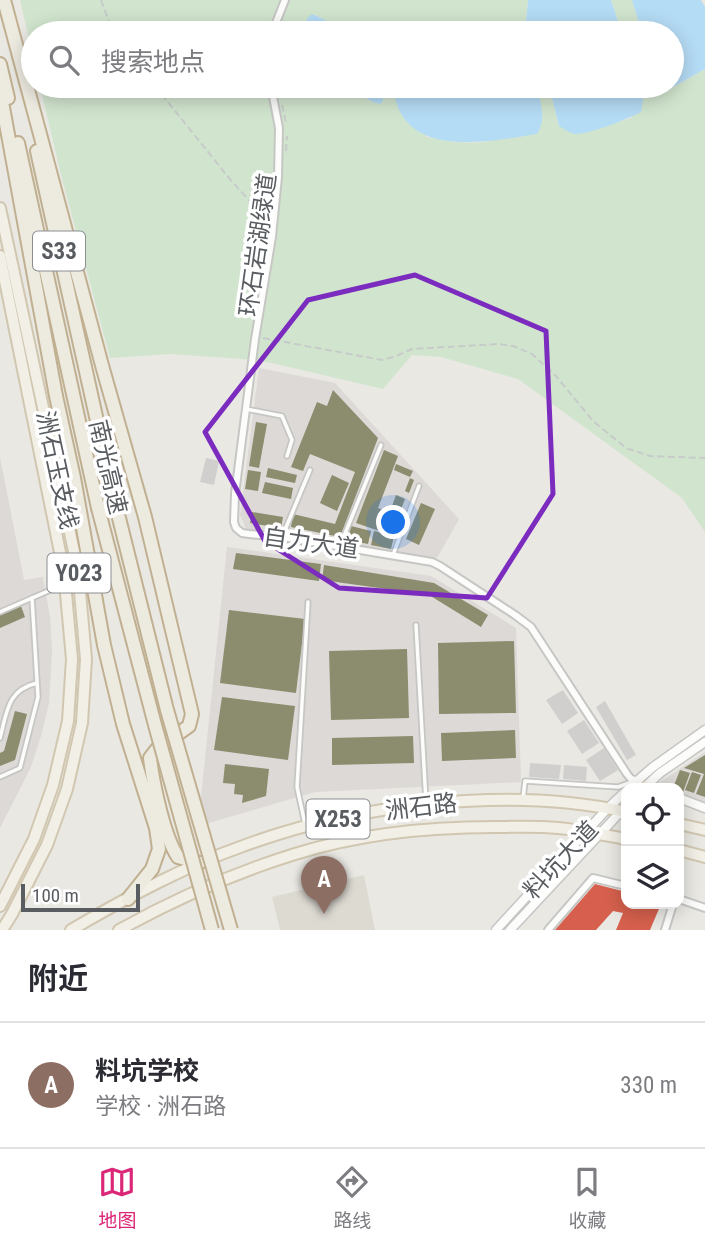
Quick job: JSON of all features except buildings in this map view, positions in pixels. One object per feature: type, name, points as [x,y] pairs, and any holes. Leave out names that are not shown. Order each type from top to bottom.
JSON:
[{"type":"highway","name":"南光高速","points":[[3,0],[21,80]]},
{"type":"highway","points":[[3,0],[21,66]]},
{"type":"highway","name":"南光高速","points":[[0,64],[99,508],[212,930]]},
{"type":"highway","points":[[0,91],[56,396],[75,478],[104,645],[123,724],[156,828],[159,849],[152,869],[128,899]]},
{"type":"highway","name":"南光高速","points":[[25,98],[116,502],[167,710],[231,930]]},
{"type":"highway","points":[[30,98],[145,517],[192,714],[189,726],[150,758],[152,775],[171,847],[178,857],[199,863]]},
{"type":"main road","name":"洲石玉支线","points":[[0,208],[78,570],[86,659],[82,723],[67,789],[47,845],[2,930]]},
{"type":"main road","name":"洲石玉支线","points":[[0,256],[65,583],[72,659],[68,721],[53,785],[34,839],[0,906]]},
{"type":"main road","name":"洲石路","points":[[71,930],[199,863],[306,826],[392,809],[456,802],[557,802],[621,810]]},
{"type":"main road","points":[[684,825],[705,830]]},
{"type":"main road","name":"洲石路","points":[[120,930],[186,895],[222,880],[293,854],[336,844],[405,832],[475,827],[559,828],[621,838]]},
{"type":"main road","points":[[684,851],[705,857]]},
{"type":"main road","points":[[62,930],[107,909]]},
{"type":"main road","points":[[11,930],[12,914]]},
{"type":"street","points":[[277,21],[285,0]]},
{"type":"street","name":"自力大道","points":[[274,98],[280,139],[278,177],[235,494],[236,528],[242,533],[425,560],[440,566],[527,624],[619,763],[631,779],[638,783]]},
{"type":"street","name":"料坑大道","points":[[645,783],[653,767],[705,730]]},
{"type":"street","name":"料坑大道","points":[[648,783],[705,743]]},
{"type":"street","name":"料坑大道","points":[[496,930],[621,796]]},
{"type":"street","points":[[684,801],[705,808]]},
{"type":"street","name":"料坑大道","points":[[510,930],[621,814]]},
{"type":"street","points":[[548,930],[593,878],[621,885]]},
{"type":"street","points":[[684,902],[705,908]]},
{"type":"street","points":[[665,930],[671,909]]},
{"type":"lane","points":[[246,409],[282,416],[292,440],[287,456]]},
{"type":"lane","points":[[340,546],[381,445]]},
{"type":"lane","points":[[282,537],[310,470]]},
{"type":"lane","points":[[393,555],[419,486]]},
{"type":"lane","points":[[0,612],[65,583]]},
{"type":"lane","points":[[0,776],[20,768],[38,697],[32,598]]},
{"type":"lane","points":[[306,826],[297,787],[309,602]]},
{"type":"lane","points":[[416,625],[427,804]]},
{"type":"lane","points":[[0,738],[12,698],[23,688],[37,683]]},
{"type":"lane","points":[[523,801],[525,781],[621,787]]},
{"type":"path","points":[[101,0],[109,21]]},
{"type":"path","points":[[165,98],[229,178],[273,226]]},
{"type":"path","name":"环石岩湖绿道","points":[[281,99],[285,117],[286,152]]},
{"type":"path","name":"环石岩湖绿道","points":[[261,338],[382,360],[412,349],[498,344],[513,346],[532,354],[556,376],[593,421],[626,448],[650,456],[705,458]]},
{"type":"highlighted area","points":[[415,275],[546,331],[553,494],[487,598],[339,588],[265,541],[205,432],[308,300]]},
{"type":"shaded area","points":[[259,368],[335,383],[459,519],[437,558],[246,529],[240,515]]},
{"type":"shaded area","points":[[0,457],[24,580],[43,577],[50,617],[52,651],[49,703],[41,736],[31,767],[0,828]]},
{"type":"shaded area","points":[[227,547],[431,576],[516,628],[521,782],[315,792],[198,826]]},
{"type":"shaded area","points":[[705,752],[705,803],[684,796],[684,783],[658,783]]},
{"type":"shaded area","points":[[364,875],[375,930],[280,930],[272,897]]},
{"type":"green space","points":[[20,0],[528,0],[526,21],[326,21],[315,14],[311,21],[25,21]]},
{"type":"green space","points":[[611,0],[632,0],[638,21],[618,21]]},
{"type":"green space","points":[[705,69],[705,532],[682,498],[518,379],[441,357],[412,355],[383,389],[272,363],[242,359],[171,354],[110,358],[43,98],[366,98],[375,103],[379,98],[397,98],[427,137],[477,143],[499,138],[542,116],[539,98],[552,98],[559,126],[576,134],[631,118],[642,98],[684,98],[684,81]]},
{"type":"water","points":[[528,0],[611,0],[618,21],[526,21]]},
{"type":"water","points":[[632,0],[701,0],[705,7],[705,69],[684,81],[684,21],[638,21]]},
{"type":"water","points":[[312,14],[328,21],[306,21]]},
{"type":"water","points":[[365,98],[383,98],[380,104]]},
{"type":"water","points":[[396,98],[540,98],[542,123],[537,134],[471,142],[448,141],[428,136],[411,126],[399,110]]},
{"type":"water","points":[[552,98],[643,100],[641,112],[598,129],[581,134],[559,126]]},
{"type":"place","name":"料坑学校","points":[[324,914]]}]
